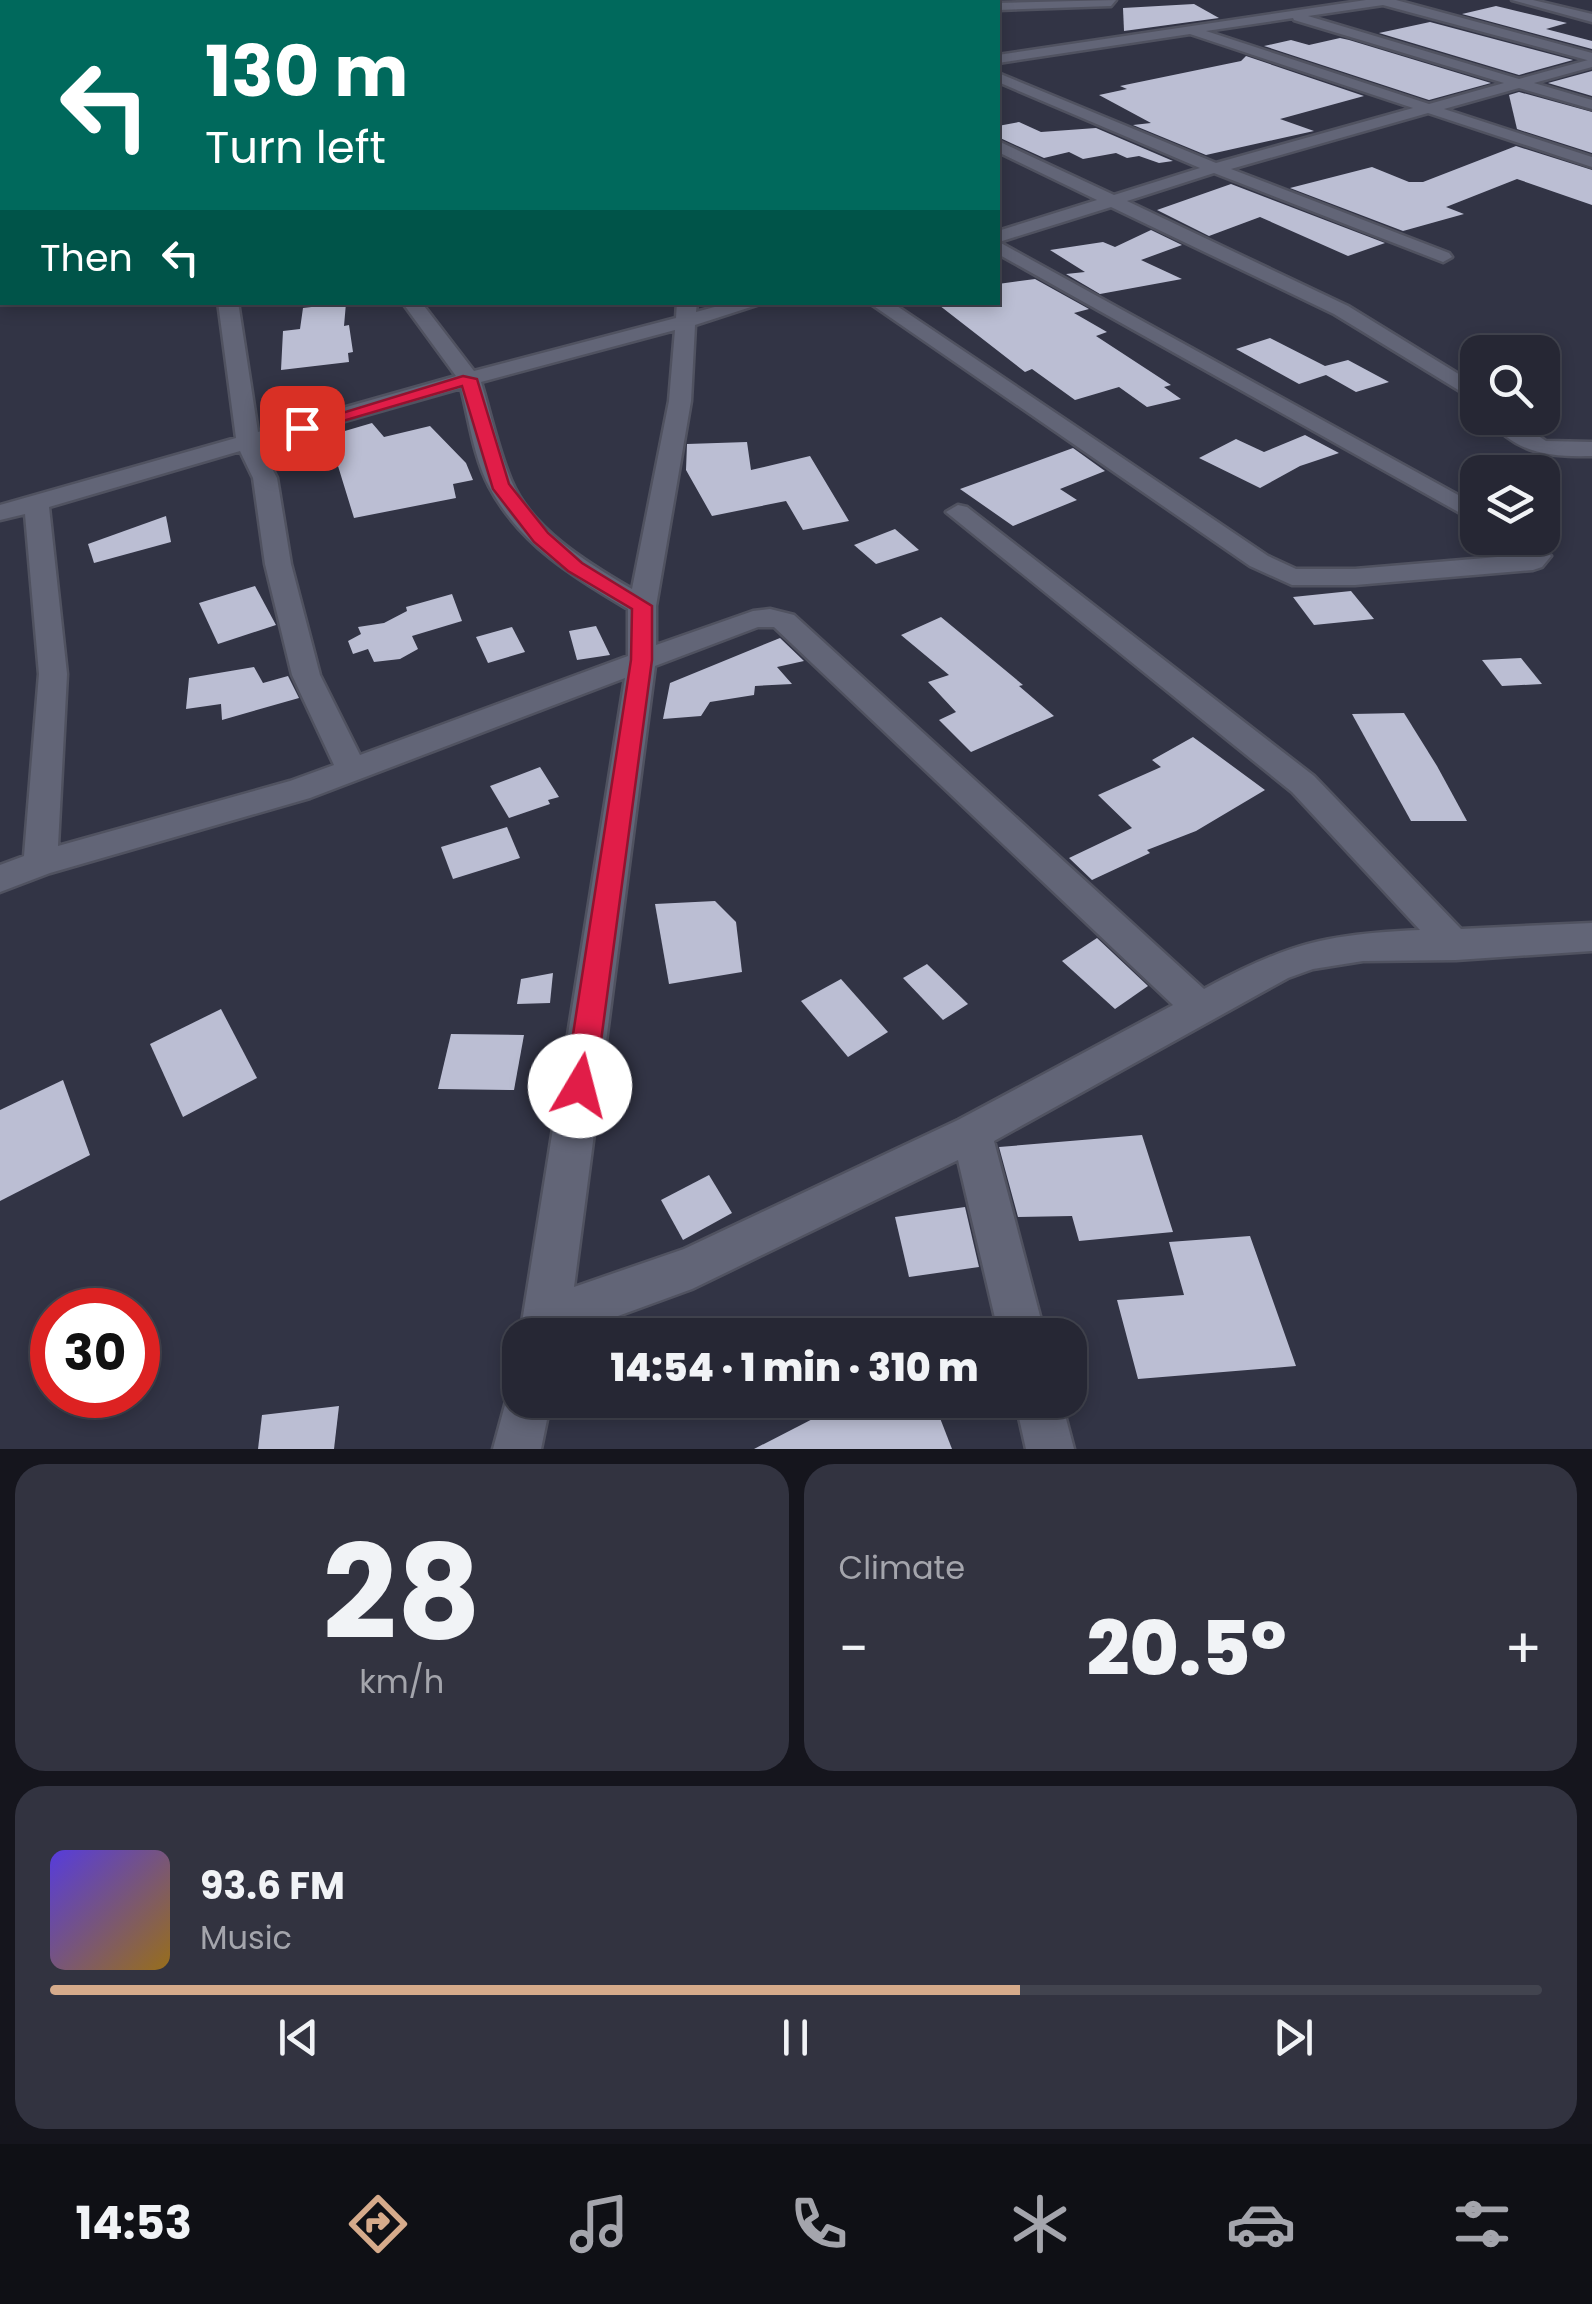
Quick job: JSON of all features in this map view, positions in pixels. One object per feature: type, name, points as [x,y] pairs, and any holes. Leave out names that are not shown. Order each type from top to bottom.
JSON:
[{"type":"street","points":[[1518,0],[1592,18]]},
{"type":"street","points":[[1000,59],[1387,1],[1592,60]]},
{"type":"street","points":[[1021,7],[1114,4]]},
{"type":"street","points":[[1248,9],[1265,18]]},
{"type":"street","points":[[1287,14],[1592,105]]},
{"type":"street","points":[[1143,24],[1166,35]]},
{"type":"street","points":[[1195,32],[1592,162]]},
{"type":"street","points":[[1049,40],[1066,48]]},
{"type":"street","points":[[1000,236],[1215,168],[1592,60]]},
{"type":"street","points":[[1000,78],[1215,168],[1444,257]]},
{"type":"street","points":[[1000,147],[1115,200],[1150,222],[1341,310],[1460,385]]},
{"type":"street","points":[[1000,248],[1460,506]]},
{"type":"street","points":[[228,305],[248,444],[265,478],[278,564],[306,675],[352,770]]},
{"type":"street","points":[[413,305],[468,379],[500,485],[541,538],[575,567],[642,606]]},
{"type":"street","points":[[0,513],[248,444],[686,312],[735,305]]},
{"type":"street","points":[[881,305],[1259,561],[1292,577],[1354,578],[1533,562],[1537,555]]},
{"type":"street","points":[[546,1318],[642,660],[642,606],[680,400],[686,312]]},
{"type":"street","points":[[1517,435],[1538,448],[1592,449]]},
{"type":"street","points":[[36,504],[54,674],[40,863]]},
{"type":"street","points":[[958,512],[1304,784],[1456,946]]},
{"type":"street","points":[[0,878],[40,863],[298,790],[753,619],[770,617],[784,621],[1201,1010]]},
{"type":"street","points":[[565,1318],[692,1268],[972,1133],[1275,968],[1310,955],[1363,947],[1456,946],[1592,937]]},
{"type":"street","points":[[972,1133],[1018,1318]]},
{"type":"street","points":[[517,1449],[524,1418]]},
{"type":"street","points":[[1042,1418],[1050,1449]]},
{"type":"building","points":[[1194,4],[1219,18],[1124,31],[1123,8]]},
{"type":"building","points":[[1496,6],[1567,23],[1546,29],[1592,41],[1592,49],[1462,14]]},
{"type":"building","points":[[1430,22],[1573,60],[1519,75],[1379,33]]},
{"type":"building","points":[[1340,38],[1491,83],[1429,100],[1264,46],[1291,40],[1309,45]]},
{"type":"building","points":[[1246,56],[1364,96],[1280,119],[1314,131],[1206,155],[1133,125],[1151,123],[1099,95],[1127,89],[1120,86],[1241,61]]},
{"type":"building","points":[[1592,71],[1592,96],[1548,83]]},
{"type":"building","points":[[1519,92],[1592,112],[1592,153],[1517,129],[1509,95]]},
{"type":"building","points":[[1019,122],[1041,132],[1096,128],[1173,161],[1159,163],[1116,153],[1083,159],[1069,152],[1044,158],[1000,138],[1000,126]]},
{"type":"building","points":[[1516,146],[1592,170],[1592,205],[1517,179],[1446,207],[1464,214],[1403,231],[1290,188],[1372,167],[1409,182],[1423,182]]},
{"type":"building","points":[[1231,184],[1385,243],[1348,256],[1260,217],[1209,236],[1157,210]]},
{"type":"building","points":[[1151,230],[1182,245],[1141,260],[1182,279],[1100,294],[1066,274],[1085,272],[1050,250],[1103,242],[1115,247]]},
{"type":"building","points":[[1035,279],[1089,309],[1074,313],[1107,332],[1096,336],[1171,385],[1164,387],[1181,399],[1147,407],[1119,387],[1075,400],[1032,369],[1025,372],[939,305],[1000,305],[1000,284]]},
{"type":"building","points":[[346,305],[344,326],[349,325],[353,352],[348,353],[349,362],[281,370],[283,331],[300,329],[303,308]]},
{"type":"building","points":[[1270,338],[1325,366],[1348,360],[1389,382],[1356,392],[1326,375],[1299,384],[1236,349]]},
{"type":"building","points":[[372,423],[384,437],[430,426],[466,463],[473,480],[453,484],[456,498],[354,518],[338,466],[324,470],[304,444],[344,440],[338,433]]},
{"type":"building","points":[[1305,435],[1339,453],[1300,466],[1260,488],[1199,458],[1236,439],[1264,452]]},
{"type":"building","points":[[747,442],[751,470],[810,456],[849,521],[803,530],[786,501],[712,516],[686,470],[687,444]]},
{"type":"building","points":[[1073,448],[1105,471],[1060,489],[1077,500],[1013,526],[960,489]]},
{"type":"building","points":[[166,516],[171,542],[94,563],[88,544]]},
{"type":"building","points":[[895,529],[919,550],[876,564],[854,545]]},
{"type":"building","points":[[255,586],[276,625],[218,644],[199,603]]},
{"type":"building","points":[[1351,591],[1374,619],[1314,625],[1293,597]]},
{"type":"building","points":[[452,594],[462,621],[412,636],[418,649],[400,659],[374,662],[368,649],[353,654],[348,641],[361,634],[358,627],[384,623],[407,611],[406,607]]},
{"type":"building","points":[[941,617],[1054,716],[971,752],[939,720],[956,712],[928,682],[949,675],[901,635]]},
{"type":"building","points":[[596,626],[610,655],[577,660],[569,631]]},
{"type":"building","points":[[512,627],[525,652],[488,663],[476,637]]},
{"type":"building","points":[[780,638],[804,661],[777,667],[792,684],[755,686],[754,695],[710,702],[701,716],[663,719],[670,683]]},
{"type":"building","points":[[1521,658],[1542,684],[1502,686],[1482,660]]},
{"type":"building","points":[[254,667],[263,683],[288,676],[299,698],[222,720],[221,704],[186,709],[189,678]]},
{"type":"building","points":[[1404,713],[1467,821],[1411,821],[1352,714]]},
{"type":"building","points":[[1193,737],[1265,790],[1196,831],[1147,850],[1150,853],[1092,880],[1069,858],[1132,828],[1098,795],[1161,767],[1152,760]]},
{"type":"building","points":[[540,767],[559,797],[509,818],[490,786]]},
{"type":"building","points":[[507,827],[520,858],[453,879],[441,847]]},
{"type":"building","points":[[715,901],[736,922],[742,972],[669,984],[655,904]]},
{"type":"building","points":[[1097,938],[1148,986],[1115,1009],[1062,961]]},
{"type":"building","points":[[927,964],[968,1004],[943,1020],[903,978]]},
{"type":"building","points":[[553,973],[550,1003],[517,1004],[521,979]]},
{"type":"building","points":[[841,979],[888,1032],[848,1057],[801,1001]]},
{"type":"building","points":[[221,1009],[257,1078],[183,1117],[150,1044]]},
{"type":"building","points":[[451,1034],[524,1035],[514,1090],[438,1089]]},
{"type":"building","points":[[63,1080],[90,1155],[0,1201],[0,1110]]},
{"type":"building","points":[[1142,1135],[1173,1232],[1079,1241],[1072,1216],[1018,1217],[999,1147]]},
{"type":"building","points":[[709,1175],[732,1213],[683,1240],[661,1200]]},
{"type":"building","points":[[965,1207],[979,1267],[909,1277],[895,1217]]},
{"type":"building","points":[[1250,1236],[1296,1366],[1138,1379],[1117,1300],[1184,1295],[1169,1242]]},
{"type":"building","points":[[339,1406],[334,1449],[258,1449],[262,1415]]},
{"type":"building","points":[[814,1418],[940,1418],[952,1449],[754,1449]]},
{"type":"route","points":[[302,428],[468,379],[500,485],[541,538],[575,567],[642,606],[642,660],[580,1086]]}]
